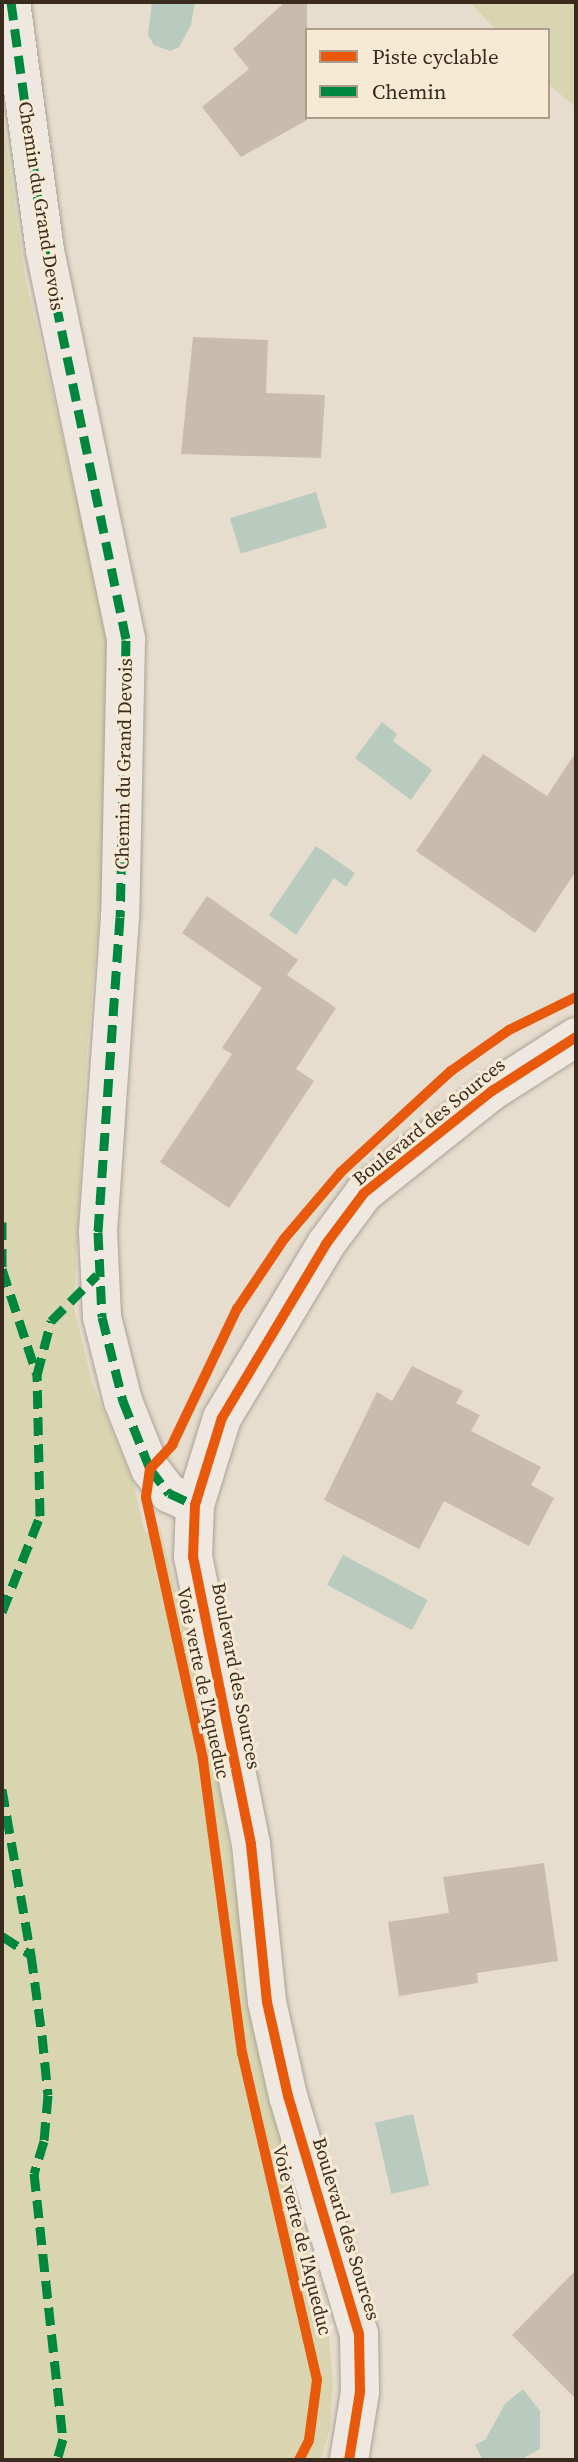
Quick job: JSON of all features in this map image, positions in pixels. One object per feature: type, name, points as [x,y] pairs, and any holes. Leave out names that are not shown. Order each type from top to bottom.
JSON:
[{"type":"street","name":"Chemin du Grand Devois","points":[[11,2],[45,251],[126,640],[120,917],[98,1232],[102,1317],[123,1401],[150,1469],[169,1493],[195,1505]]},
{"type":"street","name":"Boulevard des Sources","points":[[349,2460],[360,2392],[359,2334],[288,2096],[267,2001],[251,1844],[194,1557],[195,1505],[228,1406],[326,1244],[364,1193],[492,1091],[576,1037]]},
{"type":"shaded area","points":[[152,2],[195,2],[191,25],[179,47],[170,51],[154,45],[148,35]]},
{"type":"shaded area","points":[[470,2],[576,2],[576,107],[550,86],[550,28],[494,28]]},
{"type":"shaded area","points":[[2,113],[25,277],[104,617],[113,681],[111,789],[87,1049],[74,1308],[92,1383],[133,1482],[145,1533],[160,1527],[210,1728],[267,2079],[328,2328],[333,2383],[330,2429],[320,2460],[2,2460]]},
{"type":"shaded area","points":[[316,492],[327,527],[241,554],[230,518]]},
{"type":"shaded area","points":[[382,722],[397,734],[393,741],[432,770],[411,800],[355,758]]},
{"type":"shaded area","points":[[316,846],[355,873],[346,887],[334,878],[296,935],[269,915]]},
{"type":"shaded area","points":[[343,1555],[428,1600],[412,1630],[327,1585]]},
{"type":"shaded area","points":[[413,2114],[429,2185],[391,2194],[375,2123]]},
{"type":"shaded area","points":[[523,2389],[540,2411],[540,2449],[520,2460],[483,2460],[475,2445],[485,2440],[505,2404]]},
{"type":"building","points":[[285,2],[307,2],[307,120],[241,157],[202,107],[249,69],[233,49]]},
{"type":"building","points":[[193,337],[268,340],[266,393],[325,395],[321,458],[181,454]]},
{"type":"building","points":[[576,752],[576,871],[535,933],[416,851],[483,754],[547,796]]},
{"type":"building","points":[[207,896],[298,960],[287,975],[336,1008],[296,1069],[314,1081],[229,1208],[160,1162],[232,1054],[222,1048],[262,988],[182,933]]},
{"type":"building","points":[[412,1366],[463,1391],[456,1403],[480,1415],[471,1431],[541,1467],[531,1485],[554,1498],[529,1546],[444,1501],[419,1549],[324,1500],[377,1392],[392,1401]]},
{"type":"building","points":[[544,1863],[558,1961],[477,1973],[478,1983],[399,1996],[388,1922],[449,1913],[443,1877]]},
{"type":"building","points":[[576,2270],[576,2399],[512,2335]]},
{"type":"marked path","points":[[11,2],[45,251],[126,640],[120,917],[98,1232],[102,1317],[123,1401],[150,1469],[169,1493],[195,1505]]},
{"type":"marked path","points":[[2,1222],[2,1269],[37,1375]]},
{"type":"marked path","points":[[2,1612],[40,1516],[37,1375],[51,1321],[97,1275]]},
{"type":"marked path","points":[[2,1789],[31,1955]]},
{"type":"marked path","points":[[2,1936],[31,1955],[42,2035],[48,2095],[44,2141],[34,2173],[63,2439],[57,2460]]},
{"type":"cycle path","name":"Voie verte de l'Aqueduc","points":[[299,2460],[309,2440],[317,2380],[242,2053],[203,1759],[146,1497],[150,1469],[172,1445],[237,1309],[284,1239],[341,1172],[451,1071],[509,1030],[576,997]]},
{"type":"cycle path","name":"Voie verte de l'Aqueduc","points":[[349,2460],[360,2392],[359,2334],[288,2096],[267,2002],[251,1844],[193,1557],[195,1505],[222,1418],[326,1244],[364,1193],[492,1091],[576,1037]]}]
